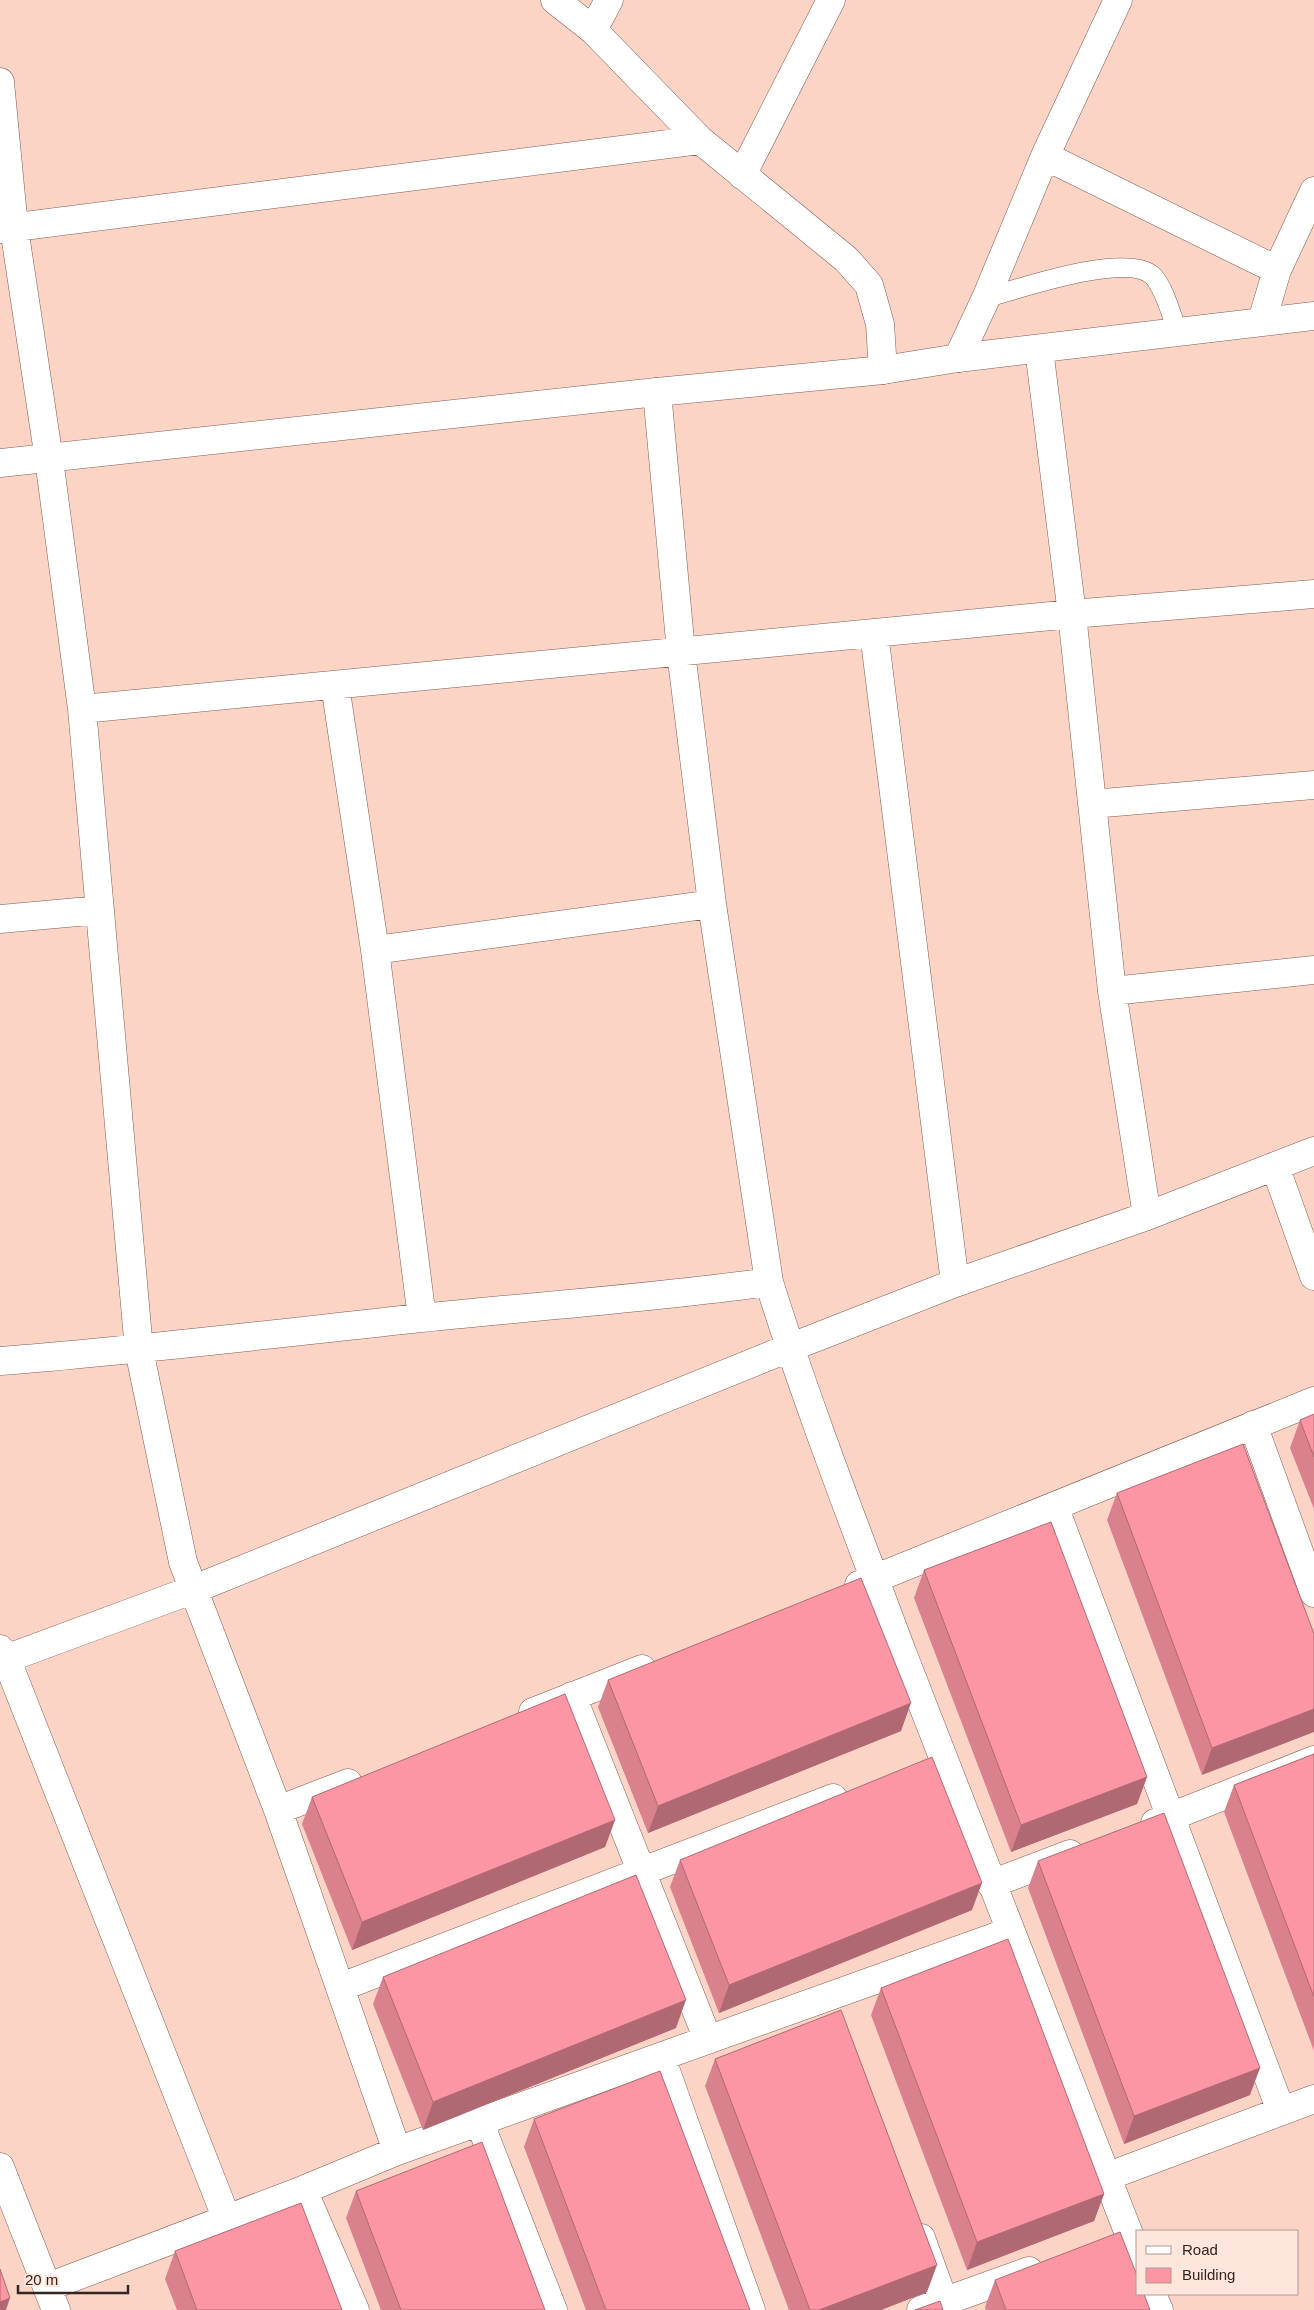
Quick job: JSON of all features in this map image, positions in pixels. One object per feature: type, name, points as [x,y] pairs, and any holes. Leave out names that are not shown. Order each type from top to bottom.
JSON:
[{"type":"street","points":[[555,0],[593,30],[700,140],[846,259],[868,286],[880,324],[882,370]]},
{"type":"street","points":[[593,30],[609,0]]},
{"type":"street","points":[[742,175],[831,0]]},
{"type":"street","points":[[958,358],[986,298],[1045,156],[1118,0]]},
{"type":"street","points":[[0,82],[7,229],[49,459],[82,709],[139,1350],[183,1562],[192,1590],[278,1810],[397,2151]]},
{"type":"street","points":[[7,229],[700,140]]},
{"type":"street","points":[[1045,156],[1278,270]]},
{"type":"street","points":[[1262,322],[1278,270],[1314,191]]},
{"type":"street","points":[[0,463],[657,392],[882,370],[958,358],[1314,316]]},
{"type":"street","points":[[1040,349],[1072,614],[1112,991],[1147,1216]]},
{"type":"street","points":[[657,392],[681,652],[712,904],[769,1282],[789,1348],[874,1579],[1009,1932],[1133,2246],[1101,2244]]},
{"type":"street","points":[[82,709],[1072,614],[1314,594]]},
{"type":"street","points":[[874,633],[955,1283]]},
{"type":"street","points":[[335,685],[375,950],[422,1318]]},
{"type":"street","points":[[1092,804],[1314,784]]},
{"type":"street","points":[[375,950],[712,904]]},
{"type":"street","points":[[0,919],[100,910]]},
{"type":"street","points":[[1112,991],[1314,970]]},
{"type":"street","points":[[226,2217],[2,1656],[192,1590],[789,1348],[955,1283],[1147,1216],[1314,1151]]},
{"type":"street","points":[[1275,1166],[1314,1276]]},
{"type":"street","points":[[0,1361],[139,1350],[422,1318],[712,1290],[769,1282]]},
{"type":"street","points":[[838,1593],[1314,1401]]},
{"type":"street","points":[[1253,1424],[1314,1593]]},
{"type":"street","points":[[1054,1506],[1281,2111]]},
{"type":"street","points":[[508,1721],[664,1661]]},
{"type":"street","points":[[572,1696],[643,1871],[708,2040]]},
{"type":"street","points":[[915,1767],[942,1757]]},
{"type":"street","points":[[1135,1830],[1314,1760]]},
{"type":"street","points":[[278,1810],[370,1775]]},
{"type":"street","points":[[341,1987],[860,1788]]},
{"type":"street","points":[[991,1884],[1090,1847]]},
{"type":"street","points":[[0,2167],[52,2298],[226,2217],[303,2190],[397,2151],[1009,1932]]},
{"type":"street","points":[[834,1995],[844,2022]]},
{"type":"street","points":[[661,2057],[752,2310]]},
{"type":"street","points":[[1106,2177],[1314,2099]]},
{"type":"street","points":[[479,2121],[553,2310]]},
{"type":"street","points":[[303,2190],[354,2310]]},
{"type":"street","points":[[914,2218],[938,2307],[1055,2261]]},
{"type":"street","points":[[1152,2295],[1158,2310]]},
{"type":"lane","points":[[986,298],[1080,272],[1121,268],[1143,270],[1152,276],[1158,285],[1178,332]]},
{"type":"building","points":[[1314,1414],[1314,1457],[1300,1420]]},
{"type":"building","points":[[1243,1444],[1314,1634],[1314,1709],[1212,1748],[1117,1493]]},
{"type":"building","points":[[1051,1522],[1147,1777],[1021,1825],[924,1570]]},
{"type":"building","points":[[861,1578],[911,1703],[658,1806],[608,1680]]},
{"type":"building","points":[[565,1694],[615,1820],[362,1922],[312,1797]]},
{"type":"building","points":[[1314,1754],[1314,1997],[1234,1785]]},
{"type":"building","points":[[932,1757],[982,1883],[729,1985],[680,1860]]},
{"type":"building","points":[[1164,1813],[1260,2068],[1134,2116],[1038,1861]]},
{"type":"building","points":[[636,1875],[686,2000],[433,2102],[383,1977]]},
{"type":"building","points":[[1008,1939],[1104,2194],[977,2242],[881,1988]]},
{"type":"building","points":[[841,2010],[937,2265],[819,2310],[810,2310],[715,2059]]},
{"type":"building","points":[[660,2071],[750,2310],[606,2310],[534,2119]]},
{"type":"building","points":[[482,2142],[545,2310],[401,2310],[356,2191]]},
{"type":"building","points":[[301,2203],[342,2310],[197,2310],[175,2251]]},
{"type":"building","points":[[1120,2232],[1136,2273],[1136,2295],[1144,2295],[1150,2310],[1006,2310],[995,2280]]},
{"type":"building","points":[[0,2269],[10,2298],[0,2302]]},
{"type":"building","points":[[940,2301],[943,2310],[915,2310]]}]
